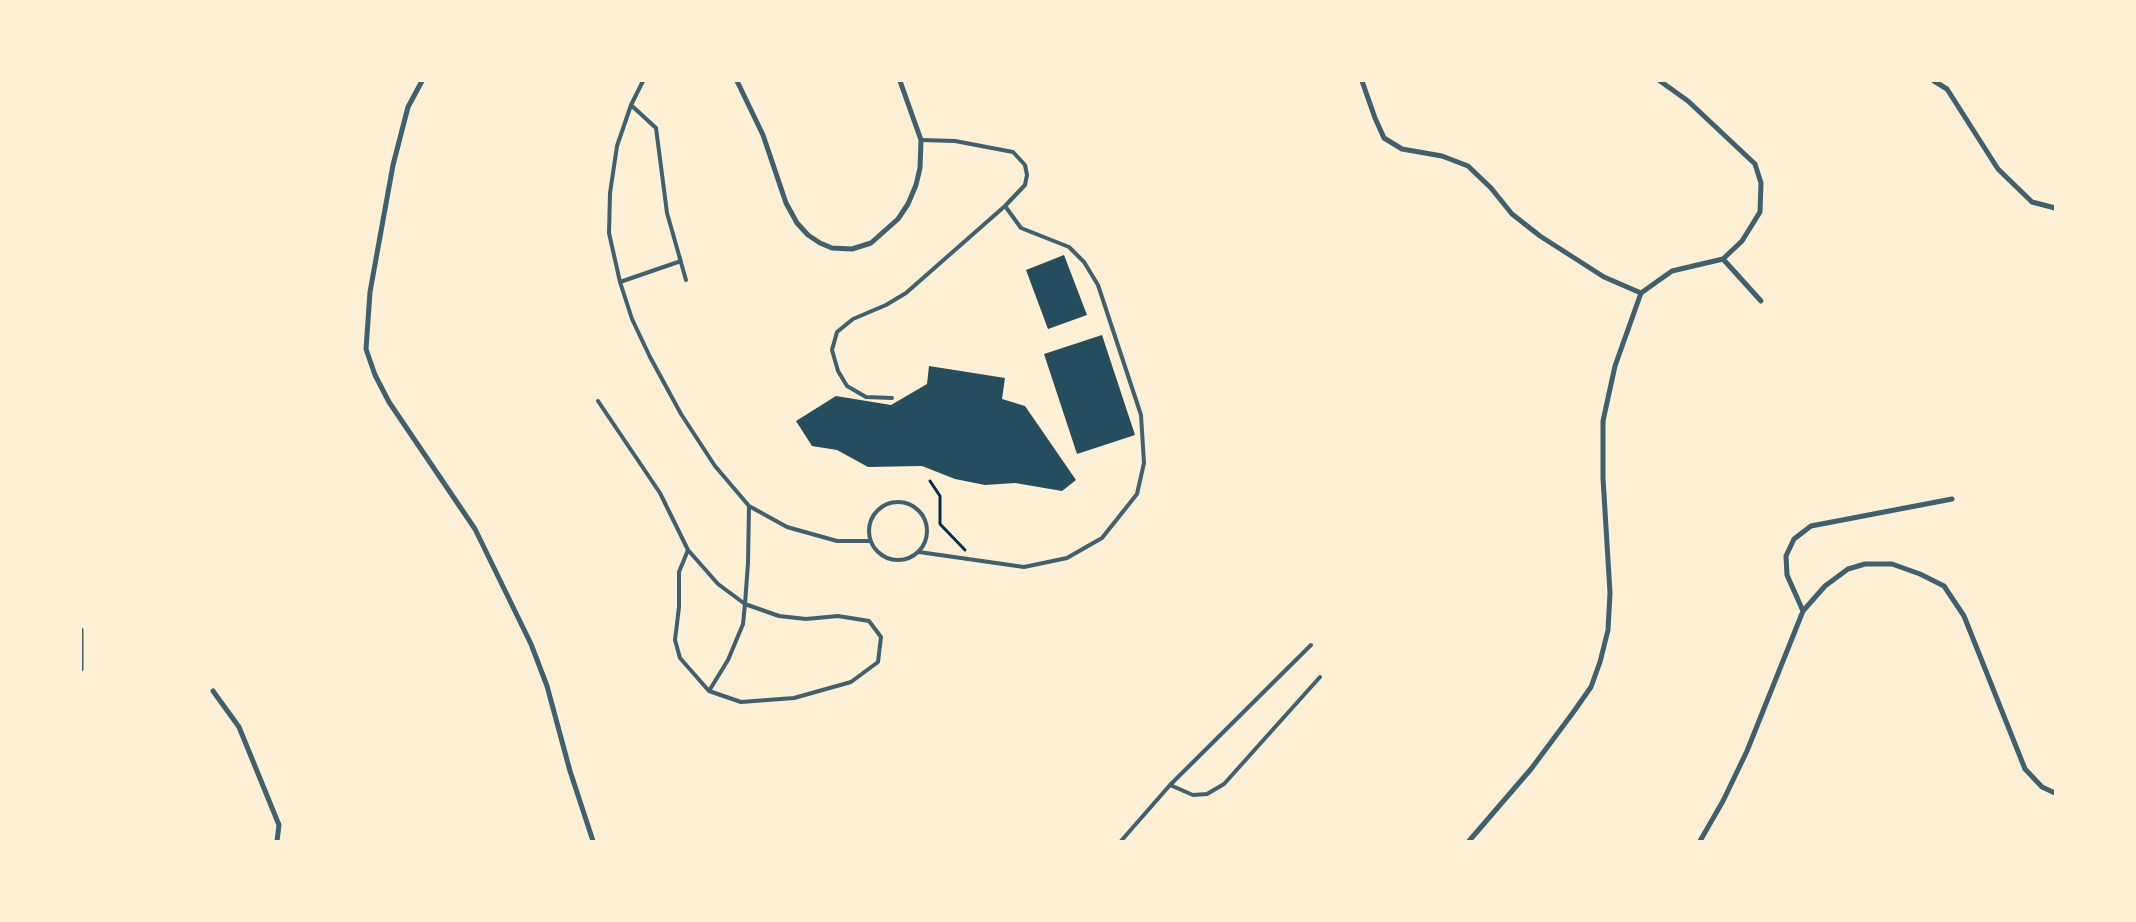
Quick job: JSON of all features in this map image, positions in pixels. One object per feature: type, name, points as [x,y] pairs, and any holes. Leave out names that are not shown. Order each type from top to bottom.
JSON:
[{"type":"street","points":[[422,81],[408,107],[393,165],[370,292],[366,349],[375,375],[389,402],[475,529],[531,644],[547,686],[570,771],[593,841]]},
{"type":"street","points":[[737,81],[763,135],[786,203],[797,223],[808,236],[820,243],[832,248],[852,249],[871,243],[898,219],[908,204],[916,185],[920,168],[921,140],[900,81]]},
{"type":"street","points":[[1362,81],[1384,138],[1402,149],[1442,156],[1468,166],[1491,188],[1512,214],[1540,236],[1604,277],[1641,293]]},
{"type":"street","points":[[1470,841],[1531,770],[1572,714],[1591,687],[1600,662],[1608,630],[1610,593],[1604,496],[1604,421],[1614,366],[1641,293],[1672,271],[1723,259],[1742,241],[1760,212],[1761,183],[1755,164],[1688,101],[1660,81]]},
{"type":"street","points":[[1934,81],[1947,89],[1998,169],[2032,202],[2055,208]]},
{"type":"street","points":[[1723,259],[1761,301]]},
{"type":"street","points":[[1803,611],[1787,575],[1786,556],[1794,539],[1811,526],[1952,499]]},
{"type":"street","points":[[1700,841],[1723,801],[1747,751],[1803,611],[1825,586],[1848,569],[1865,564],[1892,564],[1920,574],[1944,586],[1964,616],[2025,769],[2042,787],[2055,792]]},
{"type":"street","points":[[81,669],[82,632]]},
{"type":"street","points":[[214,691],[239,727],[279,825],[276,841]]},
{"type":"street","points":[[589,829],[589,841]]},
{"type":"lane","points":[[643,81],[631,105],[617,146],[610,193],[609,233],[620,282],[632,319],[650,357],[681,414],[715,466],[749,506],[787,527],[837,541],[871,541]]},
{"type":"lane","points":[[631,105],[656,128],[668,213],[686,280]]},
{"type":"lane","points":[[892,398],[866,397],[846,386],[838,371],[832,350],[836,332],[853,319],[886,305],[906,293],[1005,206],[1025,185],[1027,175],[1025,165],[1013,152],[955,141],[921,140]]},
{"type":"lane","points":[[919,552],[1024,568],[1067,558],[1102,538],[1136,494],[1144,463],[1140,415],[1098,285],[1084,262],[1069,247],[1021,228],[1005,206]]},
{"type":"lane","points":[[620,282],[681,261]]},
{"type":"lane","points":[[598,401],[660,493],[688,550],[718,584],[745,604],[779,616],[806,619],[838,616],[869,621],[882,637],[878,662],[852,682],[794,698],[741,702],[709,691],[680,658],[676,640],[679,607],[679,572],[688,550]]},
{"type":"lane","points":[[904,502],[920,511],[926,521],[928,531],[926,540],[919,552],[904,560],[894,560],[885,557],[876,550],[871,541],[869,531],[872,519],[877,511],[890,503],[904,502]]},
{"type":"lane","points":[[709,691],[728,660],[742,624],[745,604],[749,506]]},
{"type":"lane","points":[[1121,841],[1170,785],[1312,645]]},
{"type":"lane","points":[[1170,785],[1192,795],[1207,794],[1224,784],[1320,677]]},
{"type":"path","points":[[930,481],[940,496],[940,524],[976,561]]},
{"type":"building","points":[[1064,255],[1087,315],[1048,329],[1026,270]]},
{"type":"building","points":[[1102,335],[1135,435],[1077,454],[1044,354]]},
{"type":"building","points":[[929,366],[1005,378],[1002,399],[1025,406],[1076,480],[1062,491],[1015,483],[985,485],[955,479],[922,466],[868,467],[837,450],[812,446],[796,421],[836,396],[891,405],[927,384]]}]
